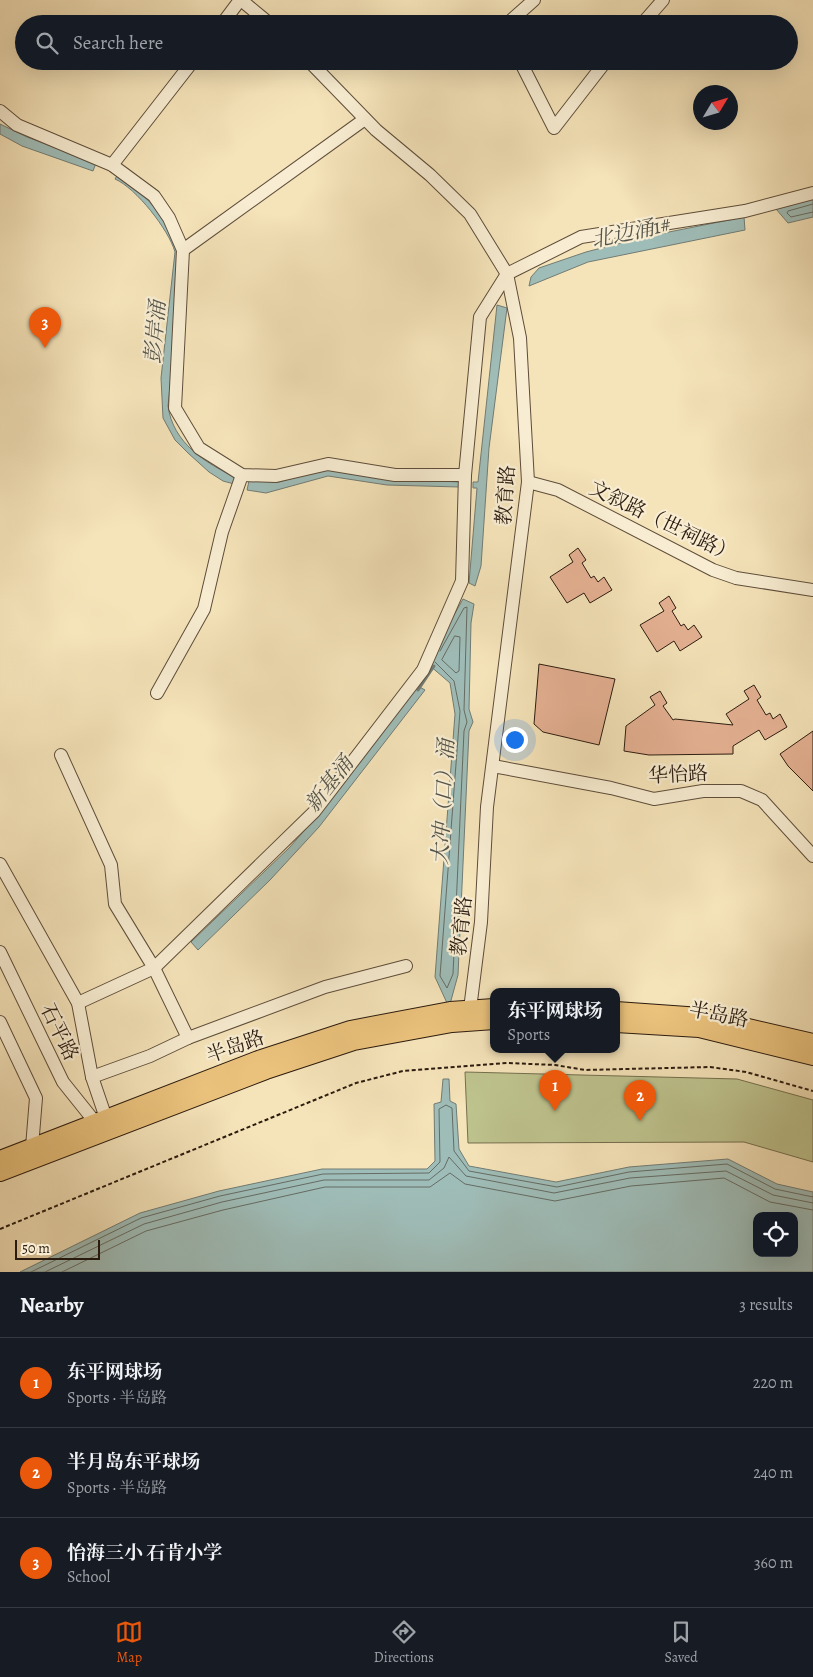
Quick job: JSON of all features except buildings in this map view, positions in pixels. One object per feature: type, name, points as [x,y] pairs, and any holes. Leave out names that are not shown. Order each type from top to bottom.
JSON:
[{"type":"main road","name":"半岛路","points":[[0,1159],[261,1058],[350,1029],[450,1010],[490,1007]]},
{"type":"main road","name":"半岛路","points":[[620,1010],[701,1016],[813,1042]]},
{"type":"main road","name":"半岛路","points":[[0,1173],[266,1071],[354,1042],[452,1024],[490,1022]]},
{"type":"main road","name":"半岛路","points":[[620,1024],[699,1030],[813,1057]]},
{"type":"street","points":[[229,15],[241,0],[259,15]]},
{"type":"street","points":[[517,15],[534,0]]},
{"type":"street","points":[[650,15],[664,0]]},
{"type":"street","points":[[112,165],[186,70]]},
{"type":"street","name":"教育路","points":[[318,70],[365,119],[430,175],[470,214],[507,274],[520,338],[528,482],[487,807],[481,922],[470,1009]]},
{"type":"street","points":[[525,70],[554,128],[599,70]]},
{"type":"street","points":[[0,110],[17,125],[112,165],[154,196],[169,218],[183,250],[175,408],[199,448],[242,475],[276,476],[328,464],[395,475],[465,475]]},
{"type":"street","points":[[183,250],[365,119]]},
{"type":"street","points":[[78,1003],[154,968],[314,812],[423,670],[462,581],[465,475],[480,317],[507,274],[581,237],[745,211],[813,193]]},
{"type":"street","points":[[157,693],[204,609],[222,532],[242,475]]},
{"type":"street","name":"文叙路（世祠路）","points":[[528,482],[558,490],[712,570],[736,578],[813,590]]},
{"type":"street","points":[[61,755],[111,865],[115,904],[154,968],[188,1038]]},
{"type":"street","name":"华怡路","points":[[493,766],[611,788],[654,799],[703,791],[741,791],[762,800],[813,856]]},
{"type":"street","points":[[0,864],[78,1003],[101,1120]]},
{"type":"street","name":"石平路","points":[[0,952],[63,1082],[101,1120]]},
{"type":"street","points":[[92,1077],[150,1056],[188,1038],[326,987],[406,966]]},
{"type":"street","points":[[0,1022],[36,1098],[32,1147]]},
{"type":"path","points":[[0,1229],[356,1083],[403,1071],[507,1063],[555,1065],[585,1070],[710,1067],[746,1072],[813,1091]]},
{"type":"green space","points":[[465,1072],[737,1079],[813,1100],[813,1162],[744,1142],[468,1143]]},
{"type":"water","points":[[0,124],[27,137],[96,163],[93,171],[22,146],[0,134]]},
{"type":"water","points":[[118,174],[141,193],[165,220],[175,235],[178,247],[177,317],[168,406],[171,419],[176,431],[192,450],[213,466],[237,478],[234,484],[223,481],[209,472],[188,453],[175,440],[163,418],[161,378],[175,252],[166,233],[142,200],[115,179]]},
{"type":"water","points":[[813,199],[813,217],[788,223],[776,209]]},
{"type":"water","points":[[744,217],[745,230],[588,262],[529,286],[531,277],[539,268],[586,252],[644,237]]},
{"type":"water","points":[[497,305],[507,308],[489,448],[481,566],[475,586],[469,583],[477,488],[473,488],[473,482],[478,482]]},
{"type":"water","points":[[324,469],[397,479],[459,482],[459,487],[387,485],[328,476],[266,493],[247,490],[249,481],[279,482]]},
{"type":"water","points":[[463,599],[474,604],[471,623],[469,709],[473,722],[469,731],[458,975],[450,1004],[447,1003],[435,977],[455,714],[450,683],[429,665],[431,656]]},
{"type":"water","points":[[416,685],[425,690],[319,827],[270,880],[198,950],[191,942],[290,847],[330,801]]},
{"type":"water","points":[[443,1079],[449,1079],[450,1101],[456,1104],[459,1149],[469,1166],[556,1182],[629,1167],[728,1159],[777,1184],[813,1192],[813,1272],[20,1272],[140,1213],[219,1191],[322,1169],[427,1169],[435,1161],[434,1104],[441,1102]]},
{"type":"waterway","name":"新基涌","points":[[418,690],[434,666]]},
{"type":"place","name":"怡海三小 石肯小学","points":[[45,348]]},
{"type":"place","name":"东平网球场","points":[[555,1111]]},
{"type":"place","name":"半月岛东平球场","points":[[640,1121]]},
{"type":"water label","name":"北边涌1#","points":[[631,232]]},
{"type":"water label","name":"彭岸涌","points":[[155,332]]},
{"type":"water label","name":"大冲（口）涌","points":[[443,802]]}]
